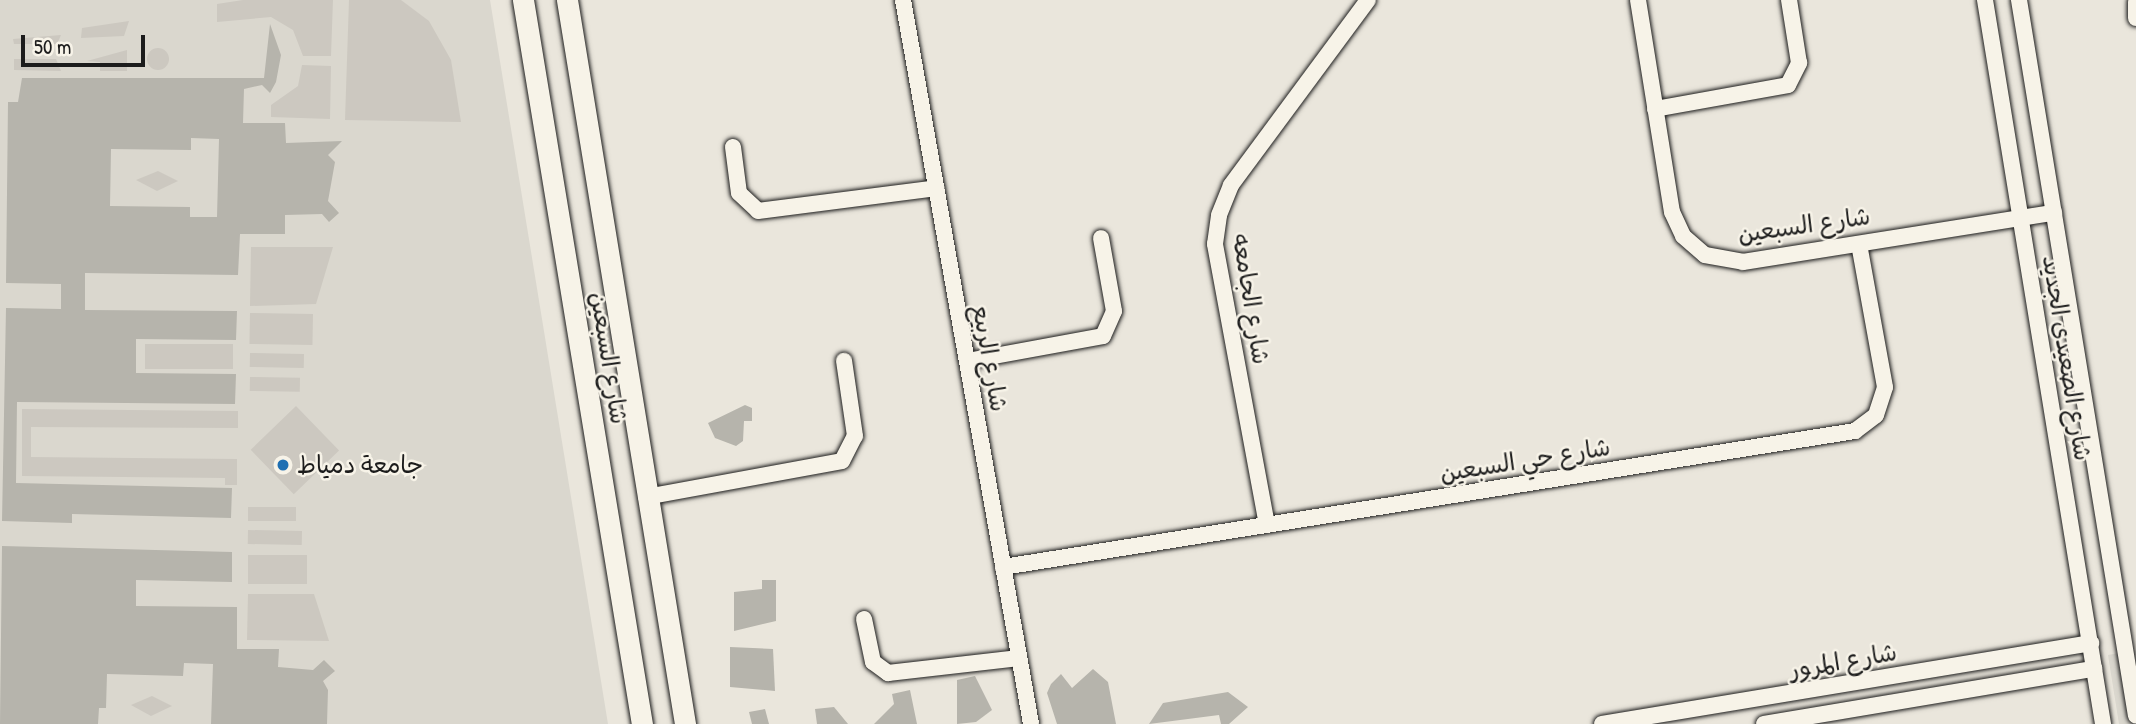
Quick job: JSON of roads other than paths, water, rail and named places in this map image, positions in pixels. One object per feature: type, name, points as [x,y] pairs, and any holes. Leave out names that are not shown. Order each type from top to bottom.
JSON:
[{"type":"main road","name":"شارع السبعين","points":[[567,0],[685,724]]},
{"type":"main road","name":"شارع السبعين","points":[[529,1],[642,724]]},
{"type":"street","name":"شارع الربيع","points":[[904,0],[1031,724]]},
{"type":"street","name":"شارع الجامعه","points":[[1267,524],[1216,229],[1231,185],[1368,0]]},
{"type":"street","name":"شارع السبعين","points":[[1638,0],[1672,212],[1696,250],[1743,262],[2054,213]]},
{"type":"street","points":[[1655,109],[1788,85],[1799,63],[1788,0]]},
{"type":"street","name":"شارع الصعيدى الجديد","points":[[1985,0],[2103,724]]},
{"type":"street","name":"شارع الصعيدى الجديد","points":[[2019,0],[2130,637],[2136,716]]},
{"type":"street","points":[[2136,2],[2136,18]]},
{"type":"street","points":[[733,147],[739,193],[758,211],[937,188]]},
{"type":"street","points":[[967,360],[1103,336],[1114,311],[1101,238]]},
{"type":"street","name":"شارع حي السبعين","points":[[1003,566],[1855,430],[1876,415],[1885,387],[1859,244]]},
{"type":"street","points":[[646,497],[842,461],[855,436],[844,361]]},
{"type":"street","points":[[864,619],[873,662],[888,673],[1019,658]]},
{"type":"street","name":"شارع المرور","points":[[1602,724],[2091,643]]},
{"type":"street","name":"شارع المرور","points":[[1764,724],[2094,669]]},
{"type":"street","points":[[1751,699],[1755,724]]},
{"type":"place","name":"جامعة دمياط","points":[[283,465]]}]
